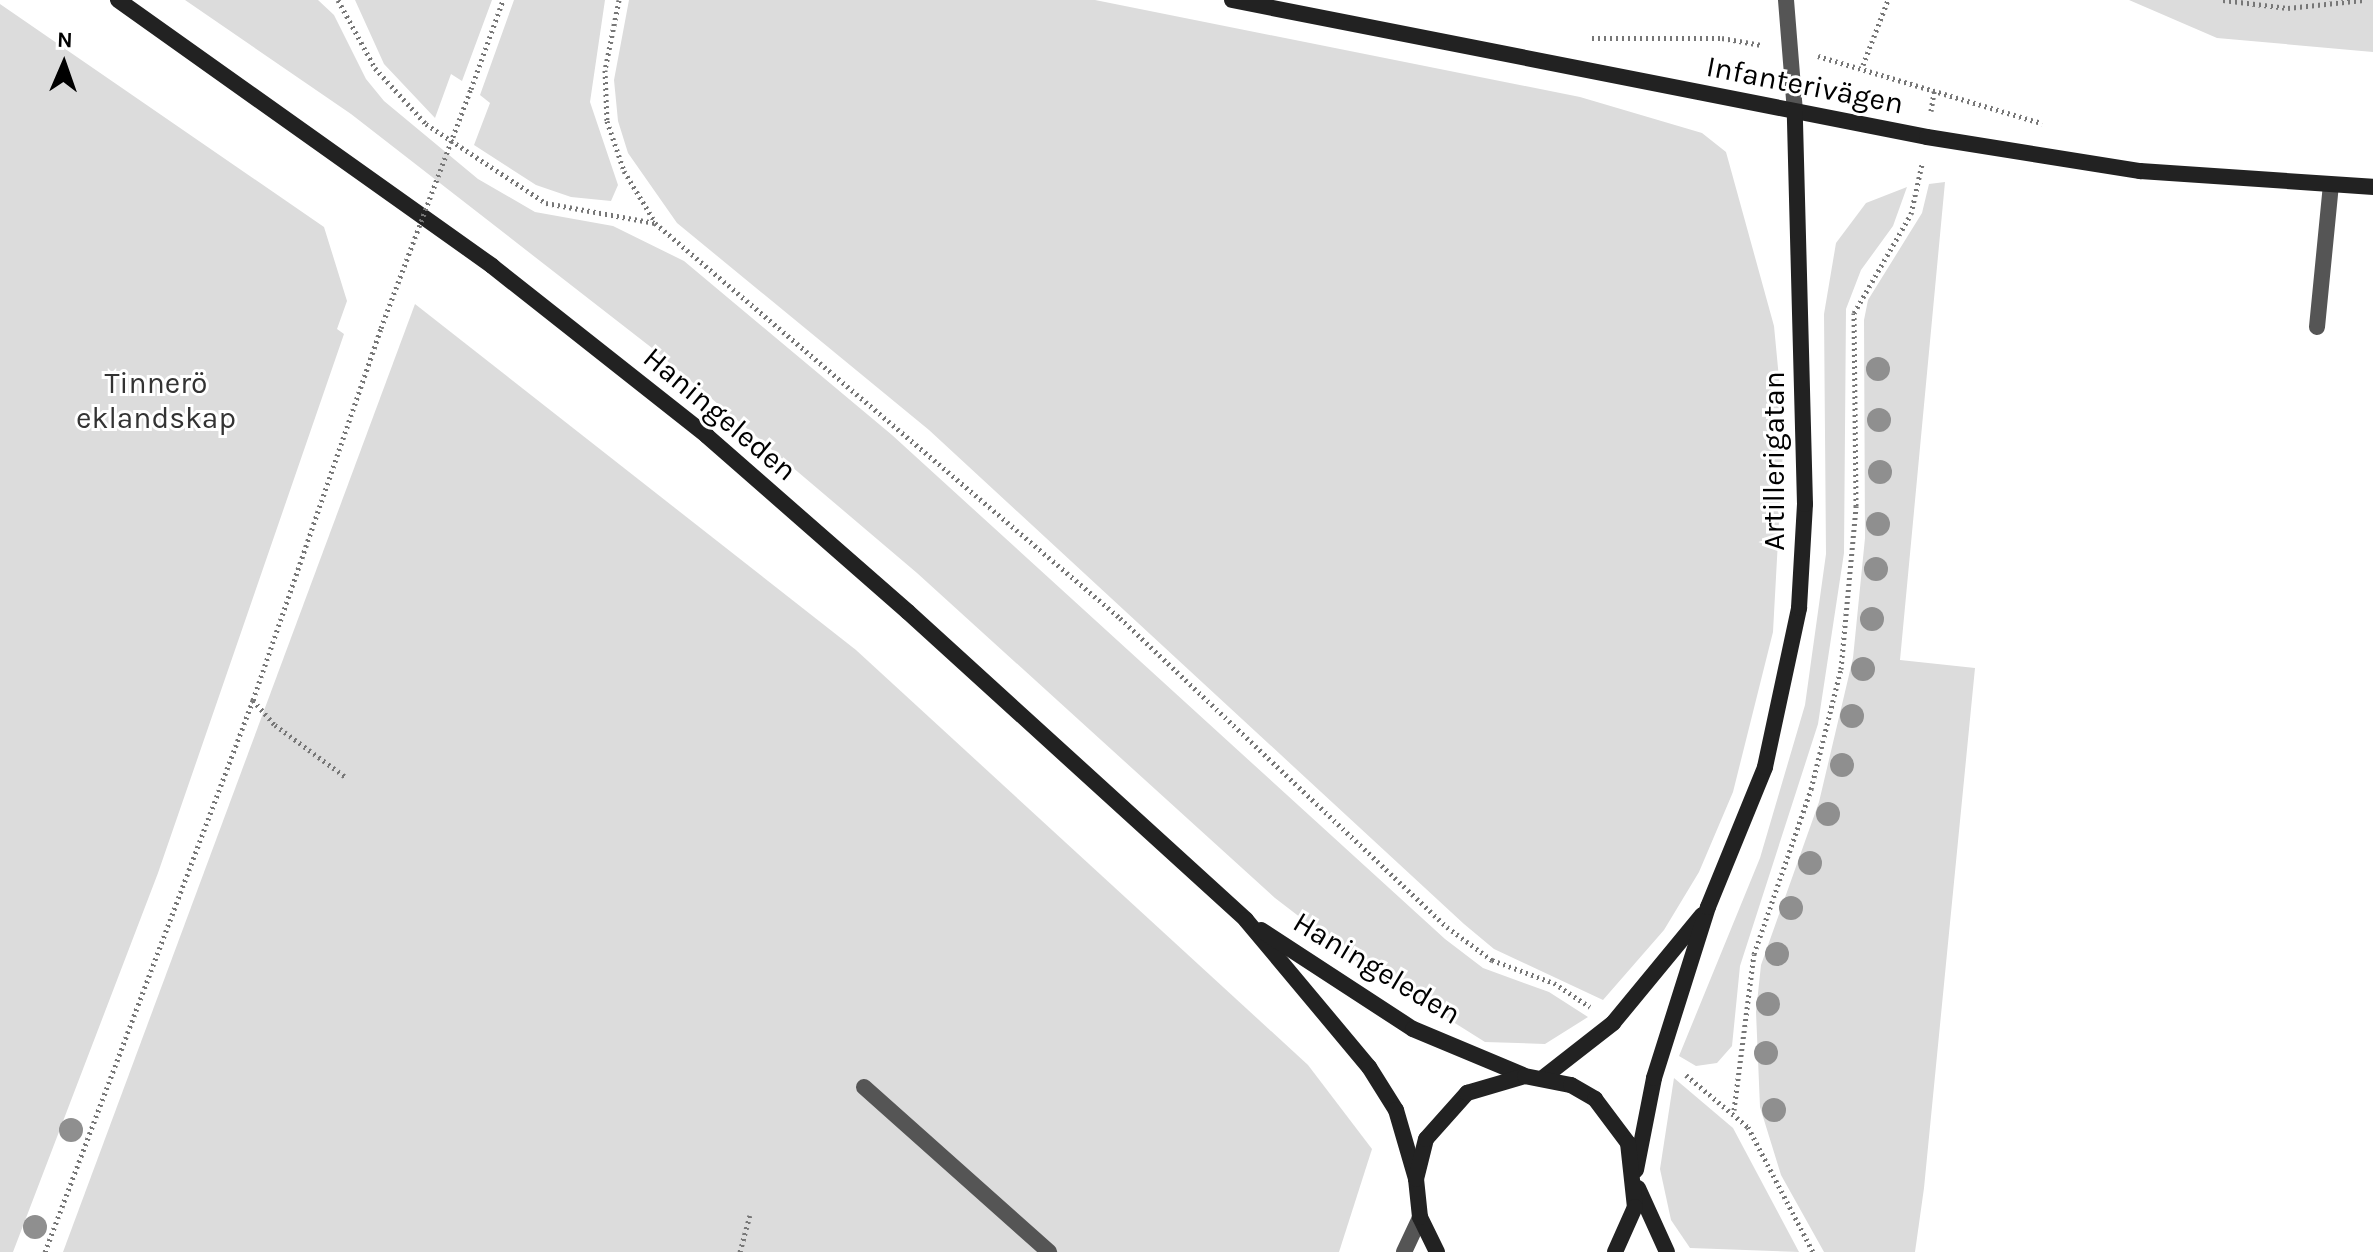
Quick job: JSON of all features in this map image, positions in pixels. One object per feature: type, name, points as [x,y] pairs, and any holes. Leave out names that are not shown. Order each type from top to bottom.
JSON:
[{"type":"main road","name":"Haningeleden","points":[[118,0],[367,172],[707,436],[1246,920],[1369,1067],[1396,1110],[1416,1179]]},
{"type":"main road","name":"Infanterivägen","points":[[1232,0],[1927,137],[2140,171],[2373,187]]},
{"type":"main road","name":"Artillerigatan","points":[[1615,1252],[1630,1227],[1661,1057],[1708,907],[1765,767],[1799,608],[1805,504],[1795,112]]},
{"type":"main road","name":"Artillerigatan","points":[[1544,1077],[1613,1023],[1708,907]]},
{"type":"main road","name":"Haningeleden","points":[[1246,920],[1413,1029],[1525,1076]]},
{"type":"main road","points":[[1437,1252],[1420,1217],[1416,1179],[1426,1139],[1450,1106],[1485,1083],[1525,1076],[1544,1077],[1571,1085],[1614,1119],[1667,1252]]},
{"type":"street","name":"Artillerigatan","points":[[1786,0],[1795,112]]},
{"type":"street","points":[[2317,327],[2331,185]]},
{"type":"street","points":[[864,1087],[1049,1252]]},
{"type":"street","points":[[1404,1252],[1420,1217]]},
{"type":"path","points":[[338,0],[396,98],[515,188],[546,203],[655,223]]},
{"type":"path","points":[[45,1252],[253,700],[381,328],[503,0]]},
{"type":"path","points":[[619,0],[605,70],[607,121],[624,171],[655,223],[1120,618],[1447,927],[1492,960],[1554,983],[1613,1023]]},
{"type":"path","points":[[1863,65],[1888,0]]},
{"type":"path","points":[[2223,0],[2288,8],[2364,0]]},
{"type":"path","points":[[1577,36],[1635,42],[1722,38],[1791,50],[1863,65],[1934,91],[2059,127]]},
{"type":"path","points":[[1734,1110],[1754,954],[1811,789],[1841,669],[1856,506],[1854,313],[1911,214],[1934,91]]},
{"type":"path","points":[[253,700],[275,725],[347,778]]},
{"type":"path","points":[[1661,1057],[1734,1110],[1758,1143],[1813,1252]]},
{"type":"path","points":[[740,1252],[750,1215]]},
{"type":"green space","points":[[185,0],[318,0],[334,15],[366,79],[384,101],[478,179],[535,212],[613,226],[684,261],[892,435],[1445,939],[1483,968],[1549,992],[1588,1017],[1545,1044],[1485,1042],[1361,964],[1275,898],[917,573],[652,348],[351,114]]},
{"type":"green space","points":[[355,0],[492,0],[462,81],[451,74],[435,118],[384,64]]},
{"type":"green space","points":[[514,0],[605,0],[590,102],[618,185],[611,201],[571,197],[536,185],[474,145],[490,103],[480,95]]},
{"type":"green space","points":[[629,0],[1095,0],[1580,97],[1702,133],[1726,152],[1774,326],[1784,431],[1773,632],[1733,792],[1699,872],[1664,930],[1603,1000],[1494,949],[1464,924],[929,430],[677,223],[628,153],[618,121],[614,80]]},
{"type":"green space","points":[[2129,0],[2373,0],[2373,52],[2217,38]]},
{"type":"green space","name":"Tinnerö eklandskap","points":[[0,4],[324,227],[347,301],[337,329],[344,334],[158,873],[13,1252],[0,1252]]},
{"type":"green space","points":[[1945,182],[1900,660],[1975,668],[1924,1188],[1915,1252],[1824,1252],[1781,1175],[1760,1107],[1756,1012],[1761,965],[1819,802],[1853,658],[1865,538],[1864,320],[1868,300],[1922,213],[1929,184]]},
{"type":"green space","points":[[1907,187],[1893,226],[1861,270],[1846,309],[1844,553],[1818,724],[1740,966],[1732,1046],[1717,1063],[1696,1066],[1679,1056],[1760,858],[1805,705],[1826,554],[1824,314],[1836,243],[1866,203]]},
{"type":"green space","points":[[415,304],[856,650],[1308,1065],[1372,1149],[1339,1252],[63,1252]]},
{"type":"green space","points":[[1674,1078],[1733,1128],[1799,1252],[1690,1248],[1671,1220],[1660,1169]]}]
